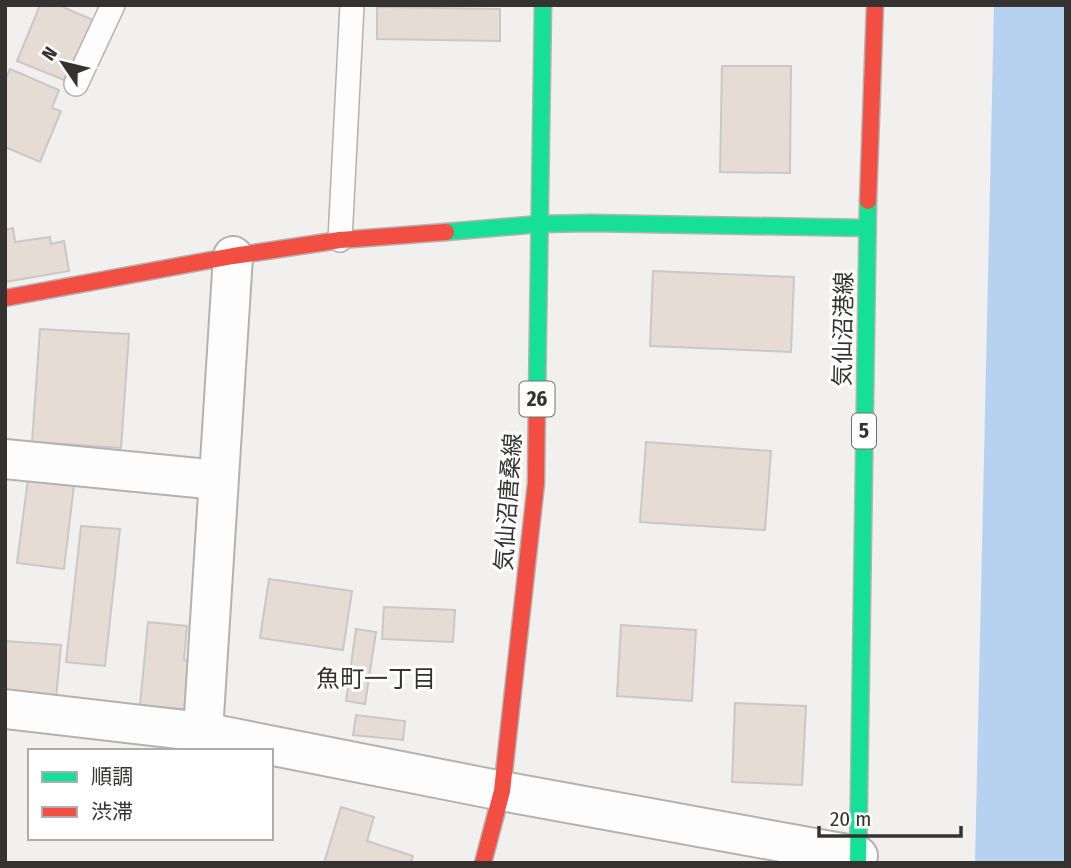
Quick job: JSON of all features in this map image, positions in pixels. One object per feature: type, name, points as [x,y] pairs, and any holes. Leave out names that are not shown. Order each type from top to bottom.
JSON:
[{"type":"main road","name":"気仙沼唐桑線","points":[[502,791],[536,483],[542,5]]},
{"type":"main road","name":"気仙沼港線","points":[[858,859],[867,228],[875,5]]},
{"type":"main road","points":[[5,298],[233,256],[340,240],[540,224],[867,228]]},
{"type":"main road","name":"26","points":[[483,863],[502,791]]},
{"type":"street","points":[[203,732],[233,256]]},
{"type":"street","points":[[5,459],[218,480]]},
{"type":"street","points":[[5,709],[203,732],[858,859]]},
{"type":"lane","points":[[76,84],[113,5]]},
{"type":"lane","points":[[340,240],[352,5]]},
{"type":"water","points":[[994,5],[1066,5],[1066,863],[975,863]]},
{"type":"building","points":[[40,5],[58,5],[98,22],[76,74],[68,71],[64,80],[17,61]]},
{"type":"building","points":[[377,7],[500,9],[500,41],[377,39]]},
{"type":"building","points":[[722,66],[791,66],[790,173],[720,172]]},
{"type":"building","points":[[10,69],[59,90],[52,108],[61,111],[40,162],[5,147],[5,80]]},
{"type":"building","points":[[13,228],[15,242],[50,237],[51,244],[64,241],[69,271],[5,282],[5,230]]},
{"type":"building","points":[[653,271],[794,277],[791,352],[650,346]]},
{"type":"building","points":[[40,329],[129,334],[121,448],[32,442]]},
{"type":"building","points":[[646,442],[771,451],[765,530],[640,522]]},
{"type":"building","points":[[28,479],[74,485],[64,569],[17,563]]},
{"type":"building","points":[[81,526],[120,529],[105,666],[66,662]]},
{"type":"building","points":[[269,579],[352,591],[343,650],[260,638]]},
{"type":"building","points":[[384,607],[455,610],[453,642],[382,639]]},
{"type":"building","points":[[148,622],[187,626],[184,660],[196,661],[191,710],[140,705]]},
{"type":"building","points":[[621,625],[696,630],[692,701],[617,696]]},
{"type":"building","points":[[356,629],[376,632],[365,704],[346,701]]},
{"type":"building","points":[[5,641],[61,645],[56,699],[5,690]]},
{"type":"building","points":[[735,703],[806,706],[802,785],[732,782]]},
{"type":"building","points":[[356,715],[405,721],[403,740],[353,735]]},
{"type":"building","points":[[341,807],[374,817],[367,841],[413,856],[411,863],[324,863]]},
{"type":"traffic: fast","points":[[537,394],[543,5]]},
{"type":"traffic: fast","points":[[858,863],[868,201]]},
{"type":"traffic: fast","points":[[446,232],[540,224],[591,223],[867,228]]},
{"type":"traffic: jam","points":[[868,201],[875,5]]},
{"type":"traffic: jam","points":[[5,298],[233,256],[340,240],[446,232]]},
{"type":"traffic: jam","points":[[483,863],[502,791],[536,483],[537,394]]},
{"type":"district","name":"魚町一丁目","points":[[376,679]]}]
